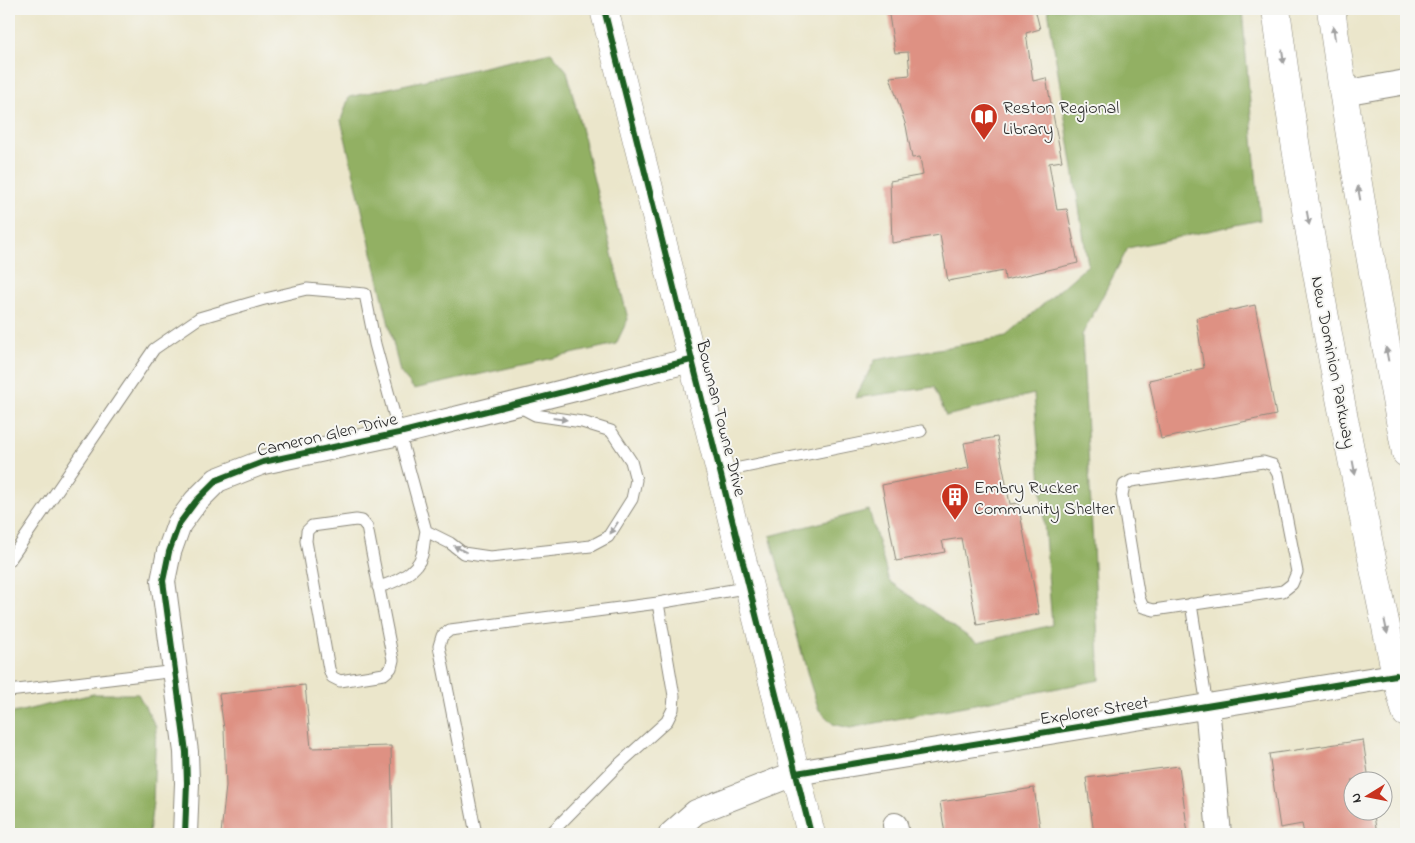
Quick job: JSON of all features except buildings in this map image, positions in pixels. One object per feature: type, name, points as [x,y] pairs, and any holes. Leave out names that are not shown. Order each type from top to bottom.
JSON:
[{"type":"main road","name":"Bowman Towne Drive","points":[[604,9],[811,834]]},
{"type":"main road","name":"New Dominion Parkway","points":[[1276,9],[1290,112],[1334,369],[1401,675],[1406,714]]},
{"type":"main road","points":[[1331,9],[1343,93],[1386,349],[1406,453]]},
{"type":"street","points":[[1343,93],[1406,82]]},
{"type":"street","name":"Cameron Glen Drive","points":[[185,834],[186,752],[163,581],[169,552],[179,524],[196,501],[217,480],[263,462],[399,433],[691,360]]},
{"type":"street","name":"Explorer Street","points":[[671,834],[696,812],[796,774],[1401,675]]},
{"type":"street","points":[[1207,706],[1219,834]]},
{"type":"lane","points":[[9,561],[154,349],[199,318],[307,289],[365,294],[375,344],[426,531],[422,557],[408,574],[388,585],[378,587]]},
{"type":"lane","points":[[426,531],[463,552],[490,557],[591,546],[608,537],[632,499],[636,480],[631,461],[611,431],[582,422],[535,416],[515,404]]},
{"type":"lane","points":[[720,472],[921,431]]},
{"type":"lane","points":[[1263,462],[1273,464],[1278,474],[1297,572],[1292,584],[1283,591],[1191,604],[1154,610],[1143,607],[1139,598],[1122,495],[1124,485],[1131,480],[1263,462]]},
{"type":"lane","points":[[356,520],[362,521],[367,527],[378,587],[393,660],[391,668],[384,674],[340,681],[332,677],[329,670],[306,541],[307,531],[312,526],[356,520]]},
{"type":"lane","points":[[476,834],[440,646],[442,636],[450,630],[658,603],[750,587]]},
{"type":"lane","points":[[550,834],[666,721],[673,709],[674,696],[658,603]]},
{"type":"lane","points":[[1191,604],[1207,706]]},
{"type":"lane","points":[[9,691],[176,671]]},
{"type":"green space","points":[[1048,9],[1242,9],[1260,220],[1128,248],[1082,335],[1100,680],[850,728],[833,724],[819,710],[770,536],[869,510],[889,581],[977,643],[1052,625],[1034,394],[946,416],[934,387],[855,398],[875,360],[1006,337],[1088,265]]},
{"type":"green space","points":[[551,52],[567,71],[628,319],[616,344],[414,389],[400,372],[341,120],[349,97]]},
{"type":"green space","points":[[93,694],[138,694],[156,727],[153,802],[149,834],[9,834],[9,714]]},
{"type":"cycle path","points":[[604,9],[811,834]]},
{"type":"cycle path","points":[[185,834],[186,752],[163,581],[169,552],[179,524],[196,501],[217,480],[263,462],[399,433],[691,360]]},
{"type":"cycle path","points":[[796,773],[1396,675]]},
{"type":"place","name":"Reston Regional Library","points":[[984,141]]},
{"type":"place","name":"Embry Rucker Community Shelter","points":[[955,521]]}]
